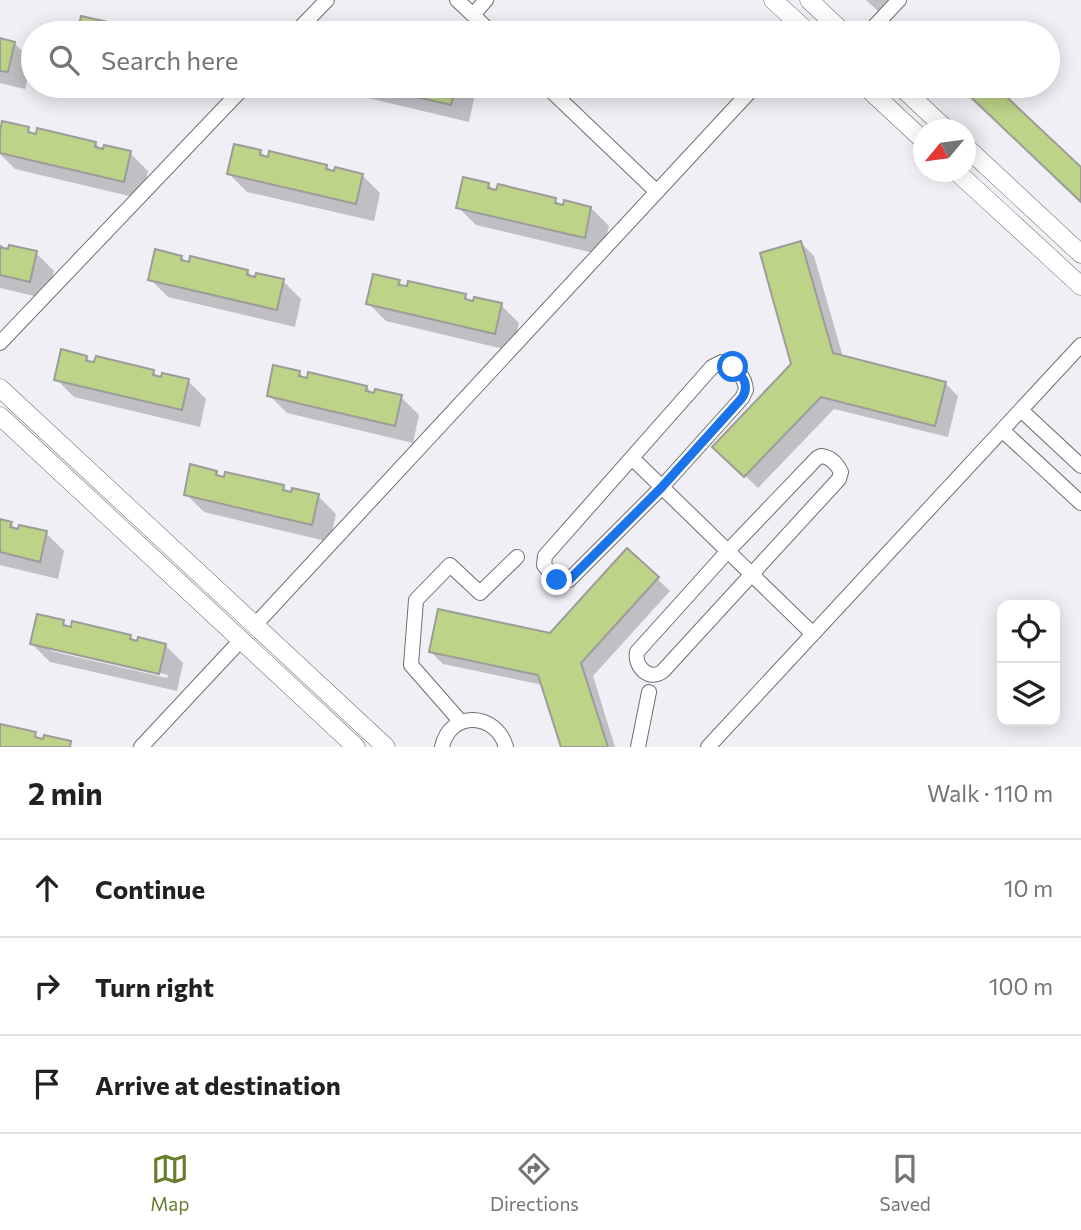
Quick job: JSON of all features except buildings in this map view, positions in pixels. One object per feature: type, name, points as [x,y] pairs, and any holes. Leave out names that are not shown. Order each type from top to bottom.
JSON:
[{"type":"street","points":[[307,21],[327,0]]},
{"type":"street","points":[[457,0],[479,21]]},
{"type":"street","points":[[473,15],[486,0]]},
{"type":"street","points":[[773,0],[795,21]]},
{"type":"street","points":[[808,0],[831,21]]},
{"type":"street","points":[[879,21],[899,0]]},
{"type":"street","points":[[815,21],[822,13]]},
{"type":"street","points":[[0,343],[234,98]]},
{"type":"street","points":[[559,98],[657,192]]},
{"type":"street","points":[[141,747],[744,98]]},
{"type":"street","points":[[878,98],[913,131]]},
{"type":"street","points":[[913,98],[935,119]]},
{"type":"street","points":[[976,156],[1081,254]]},
{"type":"street","points":[[968,182],[1081,286]]},
{"type":"street","points":[[708,747],[1081,345]]},
{"type":"street","points":[[726,362],[739,373],[746,385],[744,395],[661,488],[569,580],[552,577],[544,565],[545,556],[632,458],[712,367],[726,362]]},
{"type":"street","points":[[0,388],[386,747]]},
{"type":"street","points":[[1021,411],[1081,466]]},
{"type":"street","points":[[0,416],[356,747]]},
{"type":"street","points":[[1002,430],[1081,503]]},
{"type":"street","points":[[632,458],[813,634]]},
{"type":"street","points":[[817,458],[830,458],[839,466],[839,479],[663,671],[653,676],[643,669],[636,658],[637,652],[727,552],[817,458]]},
{"type":"street","points":[[461,722],[411,664],[416,600],[450,565],[480,593],[517,556]]},
{"type":"street","points":[[638,747],[649,692]]},
{"type":"street","points":[[442,747],[453,727],[470,720],[488,723],[502,736],[506,747]]},
{"type":"route","points":[[557,580],[569,580],[661,488],[742,398],[746,385],[733,367]]}]
